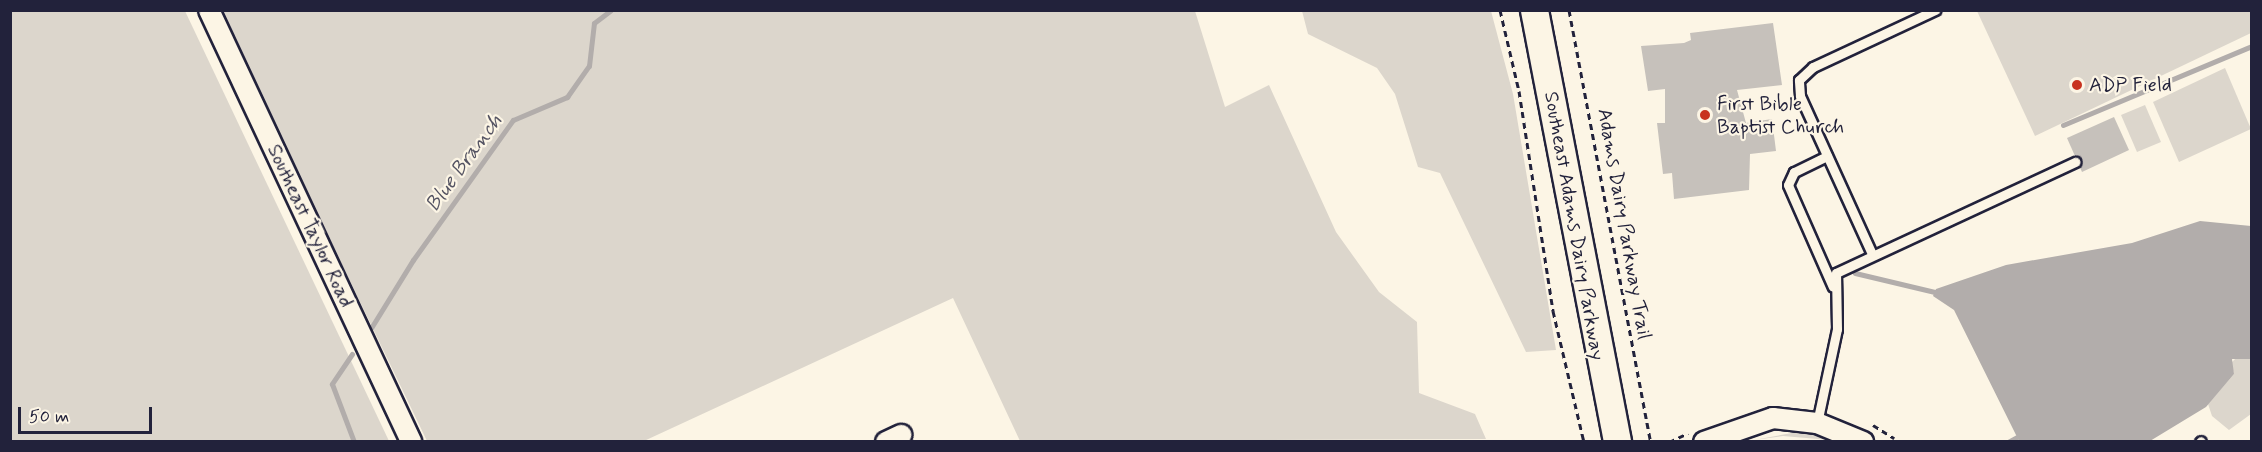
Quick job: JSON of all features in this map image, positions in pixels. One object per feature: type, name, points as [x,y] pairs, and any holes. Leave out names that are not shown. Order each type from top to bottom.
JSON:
[{"type":"main road","name":"Southeast Adams Dairy Parkway","points":[[1534,10],[1617,441]]},
{"type":"street","name":"Southeast Taylor Road","points":[[209,10],[411,441]]},
{"type":"street","points":[[1704,441],[1773,418],[1817,423],[1863,441]]},
{"type":"lane","points":[[1872,254],[1798,88],[1804,73],[1935,10]]},
{"type":"lane","points":[[1827,156],[1794,172],[1788,184],[1833,287]]},
{"type":"lane","points":[[1817,423],[1837,329],[1833,287],[1836,273],[1872,254],[2075,162]]},
{"type":"path","points":[[1500,10],[1520,91],[1553,311],[1584,441]]},
{"type":"path","name":"Adams Dairy Parkway Trail","points":[[1569,10],[1651,441]]},
{"type":"shaded area","points":[[10,11],[185,11],[389,441],[11,441]]},
{"type":"shaded area","points":[[220,11],[1195,11],[1225,107],[1269,85],[1336,232],[1379,292],[1417,322],[1419,393],[1475,414],[1486,439],[1020,441],[953,298],[644,441],[427,441]]},
{"type":"shaded area","points":[[1302,11],[1491,11],[1513,94],[1556,350],[1526,352],[1440,173],[1418,167],[1395,94],[1377,68],[1308,34]]},
{"type":"shaded area","name":"ADP Field","points":[[1977,11],[2251,11],[2251,33],[2035,136]]},
{"type":"shaded area","points":[[2225,68],[2251,129],[2179,162],[2153,102]]},
{"type":"shaded area","points":[[2145,105],[2161,142],[2137,152],[2121,115]]},
{"type":"shaded area","points":[[2200,221],[2251,226],[2251,359],[2232,359],[2234,374],[2206,407],[2150,441],[2019,441],[1954,310],[1933,296],[1936,289],[2006,265],[2132,243]]},
{"type":"shaded area","points":[[2238,356],[2251,359],[2251,414],[2229,430],[2212,416],[2208,404],[2234,374],[2231,363]]},
{"type":"shaded area","points":[[1797,432],[1841,441],[1783,436],[1754,440]]},
{"type":"building","name":"First Bible Baptist Church","points":[[1773,23],[1782,85],[1737,90],[1746,123],[1772,119],[1776,151],[1750,154],[1749,190],[1674,199],[1672,173],[1663,174],[1657,123],[1665,123],[1665,89],[1648,91],[1641,46],[1684,43],[1691,40],[1690,33]]},
{"type":"building","points":[[2114,117],[2129,150],[2082,172],[2067,138]]},
{"type":"waterway","name":"Blue Branch","points":[[371,328],[413,260],[513,120],[567,97],[589,66],[594,23],[611,10]]},
{"type":"waterway","points":[[2063,125],[2252,46]]},
{"type":"waterway","points":[[1855,273],[1935,292]]},
{"type":"waterway","name":"Blue Branch","points":[[352,354],[332,384],[354,442]]},
{"type":"waterway","points":[[2008,442],[2017,437]]},
{"type":"place","name":"ADP Field","points":[[2077,85]]},
{"type":"place","name":"First Bible Baptist Church","points":[[1705,115]]}]
